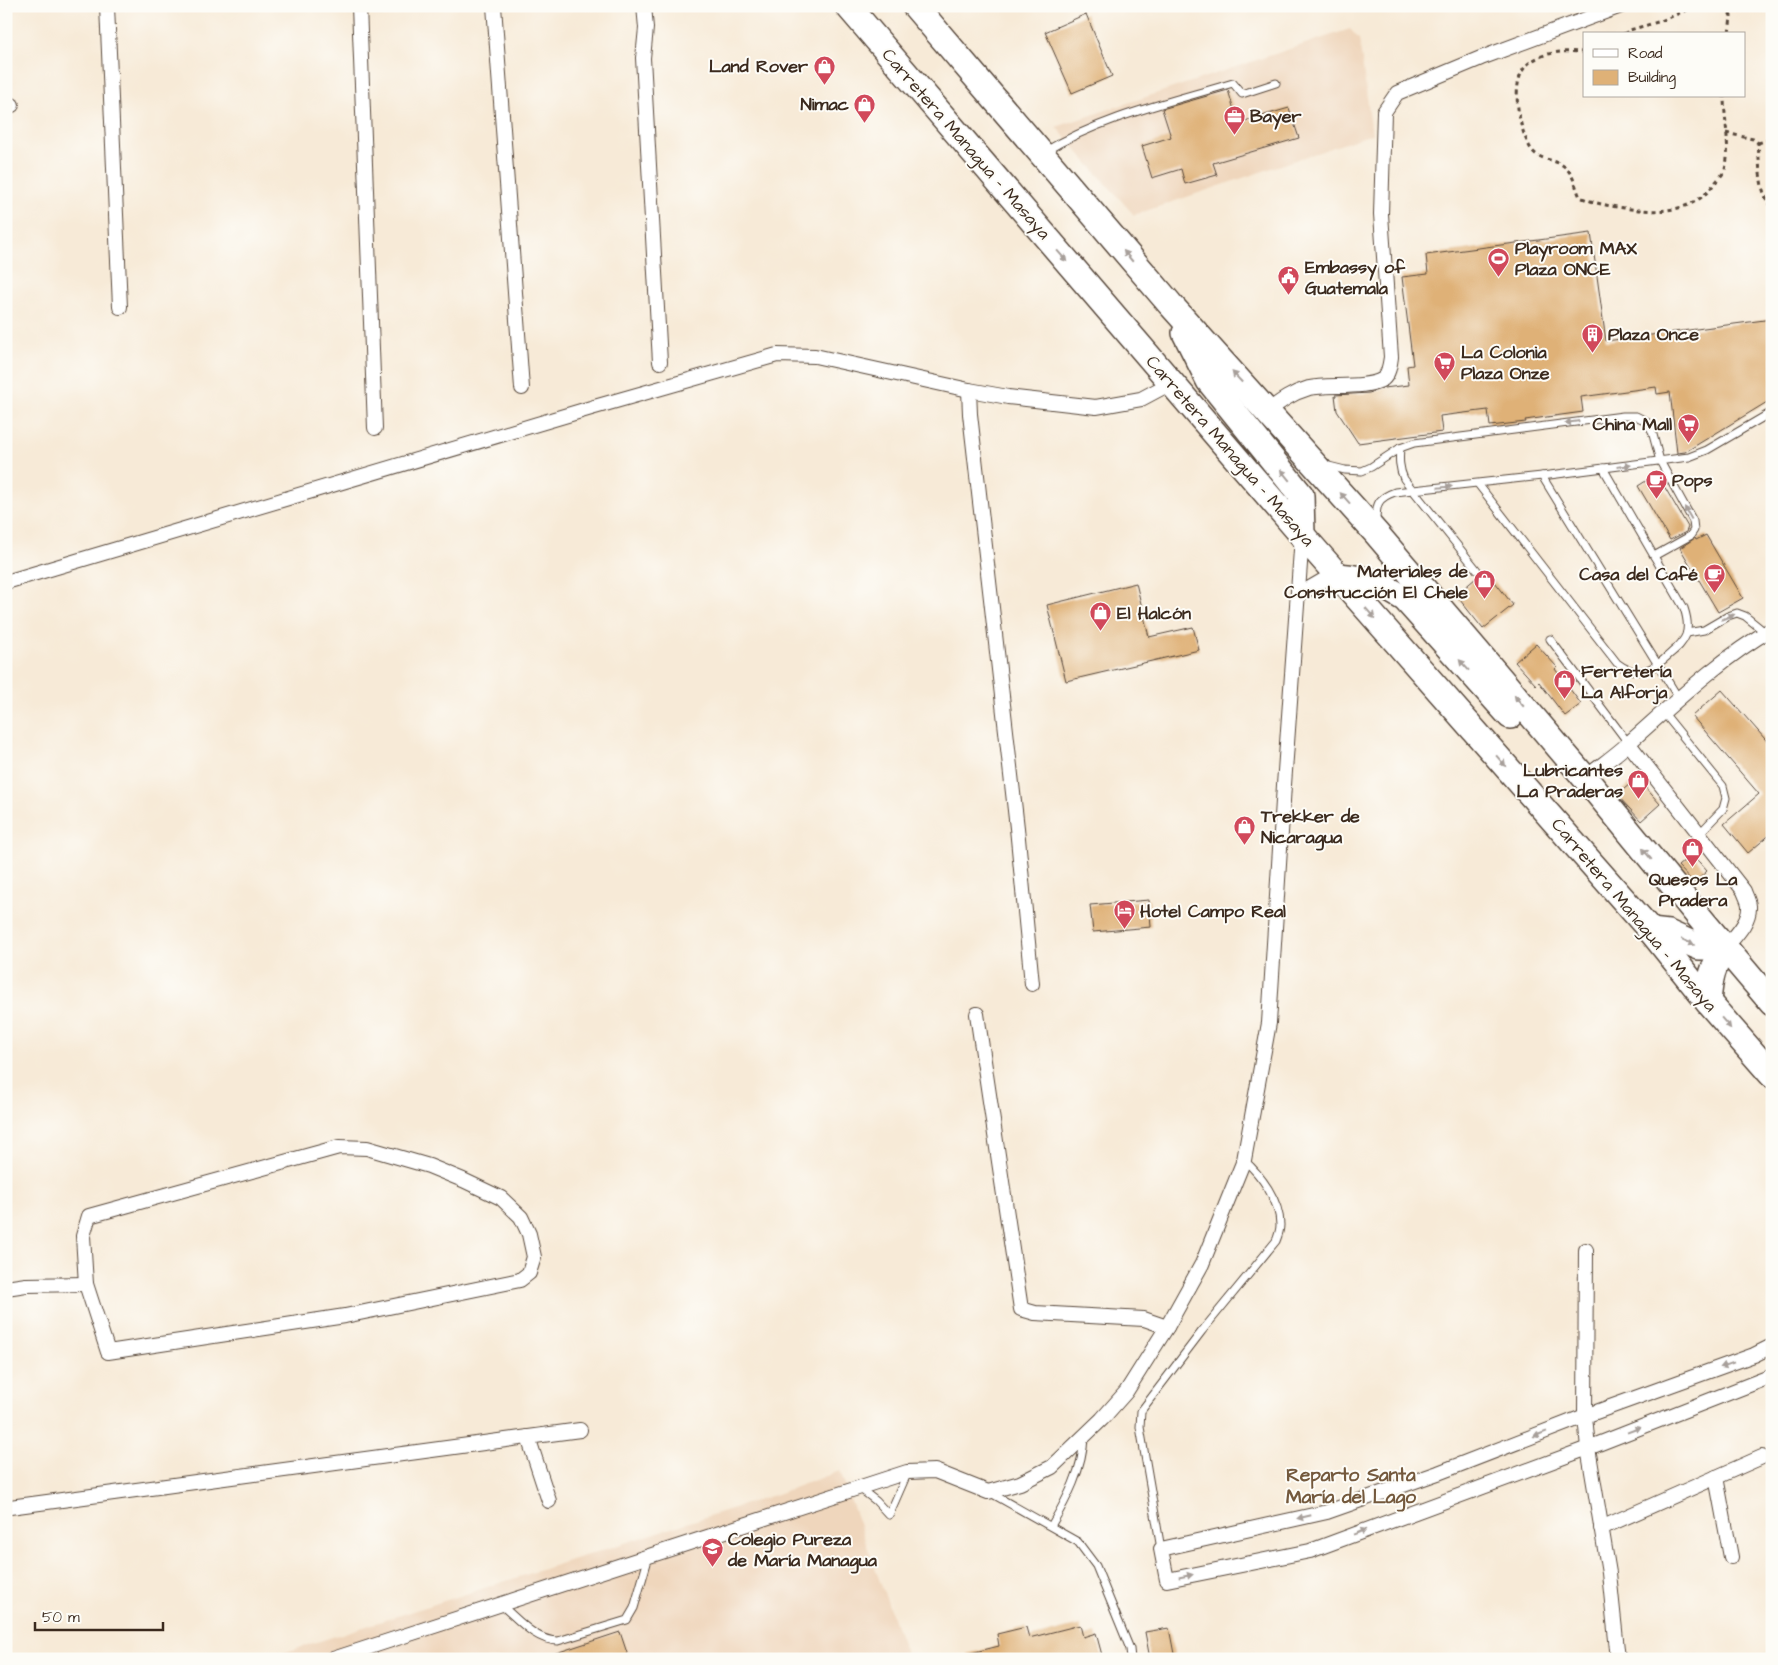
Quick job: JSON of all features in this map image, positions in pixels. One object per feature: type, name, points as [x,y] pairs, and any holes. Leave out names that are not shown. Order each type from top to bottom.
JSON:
[{"type":"highway","name":"Carretera Managua - Masaya","points":[[848,6],[1302,535],[1651,931],[1708,1002],[1772,1075]]},
{"type":"highway","points":[[915,6],[1170,304],[1376,533],[1581,773],[1704,924],[1772,1003]]},
{"type":"highway","points":[[1170,304],[1209,381],[1301,495],[1302,535]]},
{"type":"highway","points":[[1338,576],[1372,581],[1384,585],[1405,599],[1526,734],[1581,773]]},
{"type":"highway","points":[[1651,931],[1668,933],[1699,947],[1726,948]]},
{"type":"highway","points":[[1708,1002],[1712,972],[1726,948]]},
{"type":"street","points":[[107,6],[120,307]]},
{"type":"street","points":[[359,6],[375,428]]},
{"type":"street","points":[[494,6],[522,388]]},
{"type":"street","points":[[644,6],[646,28],[642,58],[660,362]]},
{"type":"street","points":[[1268,411],[1291,394],[1310,388],[1372,383],[1383,378],[1389,370],[1391,357],[1381,214],[1384,112],[1397,93],[1481,58],[1622,6]]},
{"type":"street","points":[[6,582],[591,408],[777,355],[815,356],[969,390],[1008,397],[1096,407],[1141,399],[1171,383]]},
{"type":"street","points":[[969,390],[970,414],[1017,828],[1032,984]]},
{"type":"street","points":[[333,1659],[908,1472],[935,1471],[988,1492],[1020,1482],[1052,1467],[1102,1420],[1126,1392],[1167,1327],[1202,1264],[1244,1160],[1269,1023],[1302,535]]},
{"type":"street","points":[[1298,595],[1338,576]]},
{"type":"street","points":[[1581,773],[1629,744],[1679,699],[1734,655],[1769,631]]},
{"type":"street","points":[[1629,744],[1744,891],[1749,905],[1746,919],[1726,948]]},
{"type":"street","points":[[977,1014],[1021,1309],[1035,1313],[1144,1319],[1167,1327]]},
{"type":"street","points":[[339,1146],[367,1148],[429,1166],[501,1198],[522,1217],[529,1234],[534,1257],[529,1273],[520,1280],[345,1316],[108,1352],[86,1284],[83,1236],[90,1216],[339,1146]]},
{"type":"street","points":[[1586,1250],[1585,1416],[1588,1448],[1609,1573],[1618,1659]]},
{"type":"street","points":[[6,1288],[26,1285],[86,1284]]},
{"type":"street","points":[[1772,1346],[1754,1355],[1585,1416],[1438,1474],[1327,1512],[1161,1549],[1167,1580],[1310,1551],[1588,1448],[1772,1376]]},
{"type":"street","points":[[6,1505],[10,1507],[580,1430]]},
{"type":"street","points":[[528,1437],[549,1501]]},
{"type":"street","points":[[1601,1528],[1762,1457]]},
{"type":"street","points":[[1716,1477],[1731,1557]]},
{"type":"lane","points":[[1042,153],[1066,139],[1124,115],[1234,83],[1242,94],[1276,82]]},
{"type":"lane","points":[[1376,533],[1376,510],[1379,501],[1385,495],[1689,457],[1707,450],[1772,412]]},
{"type":"lane","points":[[1312,461],[1345,470],[1362,471],[1400,448],[1414,443],[1622,416],[1636,416],[1646,421],[1652,431],[1660,462],[1693,521],[1694,530],[1690,536],[1654,556]]},
{"type":"lane","points":[[1400,448],[1400,472],[1404,479],[1476,570]]},
{"type":"lane","points":[[1478,484],[1617,664],[1626,670],[1645,671],[1658,665],[1681,644],[1687,633],[1688,621],[1684,608],[1603,468]]},
{"type":"lane","points":[[1542,476],[1679,699]]},
{"type":"lane","points":[[1687,633],[1704,630],[1728,616],[1737,614],[1745,616],[1769,631]]},
{"type":"lane","points":[[1550,639],[1629,744]]},
{"type":"lane","points":[[1663,712],[1723,786],[1726,798],[1723,809],[1699,834]]},
{"type":"lane","points":[[1161,1549],[1140,1427],[1141,1411],[1202,1330],[1276,1241],[1280,1226],[1277,1208],[1263,1179],[1244,1160]]},
{"type":"lane","points":[[1051,1526],[1070,1493],[1084,1450],[1084,1435]]},
{"type":"lane","points":[[858,1487],[876,1501],[889,1515],[908,1472]]},
{"type":"lane","points":[[988,1492],[1078,1542],[1096,1566],[1130,1650],[1131,1659]]},
{"type":"lane","points":[[500,1605],[540,1638],[549,1641],[558,1641],[627,1620],[634,1608],[649,1556]]},
{"type":"path","points":[[1627,32],[1661,21],[1696,6]]},
{"type":"path","points":[[1726,6],[1731,16],[1729,32]]},
{"type":"path","points":[[1583,52],[1554,52],[1538,57],[1528,64],[1521,73],[1517,98],[1519,114],[1532,150],[1536,155],[1557,162],[1565,167],[1574,177],[1580,197],[1606,205],[1656,212],[1688,206],[1704,197],[1725,170],[1724,98]]},
{"type":"path","points":[[1726,133],[1753,139],[1758,143],[1761,181],[1767,202],[1772,208]]},
{"type":"path","points":[[1758,143],[1772,139]]},
{"type":"shaded area","points":[[1350,29],[1359,39],[1372,134],[1134,215],[1056,127]]},
{"type":"shaded area","name":"Colegio Pureza de María Managua","points":[[840,1471],[908,1659],[264,1659],[777,1494]]},
{"type":"building","points":[[1086,14],[1112,76],[1072,93],[1045,32]]},
{"type":"building","name":"Bayer","points":[[1228,90],[1238,123],[1289,108],[1299,138],[1213,163],[1217,175],[1185,184],[1181,169],[1152,178],[1142,146],[1171,137],[1162,109]]},
{"type":"building","name":"Plaza Once","points":[[1591,233],[1606,341],[1772,319],[1772,399],[1685,452],[1677,453],[1670,392],[1657,394],[1656,387],[1581,397],[1583,412],[1525,420],[1526,422],[1490,426],[1488,410],[1440,416],[1442,432],[1358,443],[1337,411],[1335,395],[1369,393],[1384,388],[1409,385],[1407,366],[1413,365],[1402,277],[1428,274],[1426,255]]},
{"type":"building","points":[[1657,474],[1688,527],[1686,532],[1670,540],[1638,486]]},
{"type":"building","points":[[1706,535],[1743,598],[1718,612],[1680,548],[1695,538],[1696,540]]},
{"type":"building","name":"Materiales de Construcción El Chele","points":[[1476,578],[1485,590],[1495,582],[1513,605],[1483,629],[1456,595]]},
{"type":"building","name":"El Halcón","points":[[1136,583],[1149,637],[1193,627],[1199,650],[1066,681],[1047,605]]},
{"type":"building","points":[[1536,644],[1557,667],[1555,669],[1581,704],[1565,716],[1539,682],[1536,685],[1515,662]]},
{"type":"building","points":[[1722,690],[1772,747],[1772,833],[1748,853],[1724,824],[1759,794],[1692,716]]},
{"type":"building","name":"Lubricantes La Praderas","points":[[1637,778],[1660,804],[1641,821],[1617,795]]},
{"type":"building","name":"Quesos La Pradera","points":[[1692,854],[1707,871],[1694,883],[1678,866]]},
{"type":"building","points":[[1149,900],[1151,927],[1093,932],[1090,905]]},
{"type":"building","points":[[1080,1625],[1083,1637],[1096,1633],[1103,1659],[968,1659],[967,1654],[999,1646],[997,1634],[1026,1627],[1029,1638]]},
{"type":"building","points":[[1169,1628],[1175,1659],[1150,1659],[1145,1632]]},
{"type":"building","points":[[620,1632],[629,1659],[547,1659],[547,1656]]},
{"type":"place","name":"Land Rover","points":[[824,85]]},
{"type":"place","name":"Nimac","points":[[865,123]]},
{"type":"place","name":"Bayer","points":[[1234,135]]},
{"type":"place","name":"Playroom MAX Plaza ONCE","points":[[1499,277]]},
{"type":"place","name":"Embassy of Guatemala","points":[[1289,296]]},
{"type":"place","name":"Plaza Once","points":[[1592,353]]},
{"type":"place","name":"La Colonia Plaza Onze","points":[[1445,381]]},
{"type":"place","name":"China Mall","points":[[1688,443]]},
{"type":"place","name":"Pops","points":[[1656,499]]},
{"type":"place","name":"Casa del Café","points":[[1714,593]]},
{"type":"place","name":"Materiales de Construcción El Chele","points":[[1484,600]]},
{"type":"place","name":"El Halcón","points":[[1101,632]]},
{"type":"place","name":"Ferretería La Alforja","points":[[1565,700]]},
{"type":"place","name":"Lubricantes La Praderas","points":[[1639,799]]},
{"type":"place","name":"Trekker de Nicaragua","points":[[1245,845]]},
{"type":"place","name":"Quesos La Pradera","points":[[1693,868]]},
{"type":"place","name":"Hotel Campo Real","points":[[1124,930]]},
{"type":"place","name":"Colegio Pureza de María Managua","points":[[712,1568]]},
{"type":"district","name":"Reparto Santa María del Lago","points":[[1351,1486]]}]
